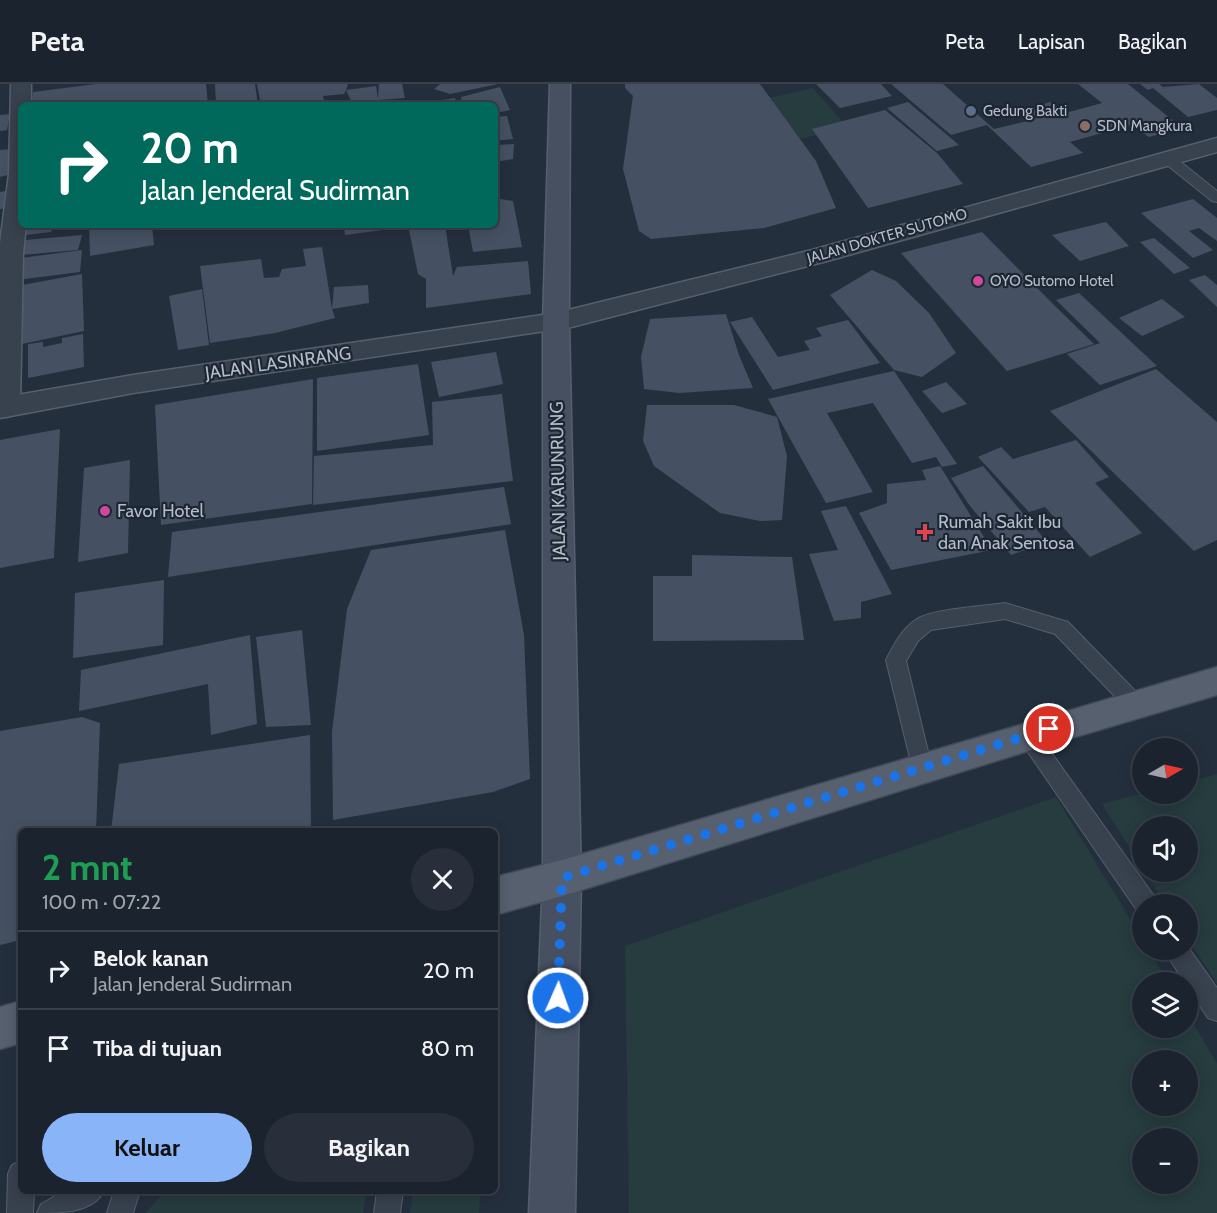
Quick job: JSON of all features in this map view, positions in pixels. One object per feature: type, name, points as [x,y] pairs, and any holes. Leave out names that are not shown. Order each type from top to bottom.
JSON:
[{"type":"main road","name":"JALAN KARUNRUNG","points":[[552,1213],[562,878],[556,322],[561,88]]},
{"type":"main road","points":[[498,895],[1217,681]]},
{"type":"main road","points":[[0,1028],[18,1023]]},
{"type":"street","points":[[21,84],[21,102]]},
{"type":"street","name":"JALAN DOKTER SUTOMO","points":[[556,322],[818,256],[1217,145]]},
{"type":"street","points":[[3,407],[11,253],[18,192]]},
{"type":"street","name":"JALAN LASINRANG","points":[[3,407],[133,384],[556,322]]},
{"type":"lane","points":[[1167,158],[1217,198]]},
{"type":"lane","points":[[921,768],[897,660],[911,635],[926,623],[1005,610],[1061,628],[1136,705]]},
{"type":"lane","points":[[1028,736],[1139,894]]},
{"type":"lane","points":[[1183,960],[1217,1009]]},
{"type":"lane","points":[[20,1194],[20,1213]]},
{"type":"lane","points":[[50,1213],[85,1194]]},
{"type":"lane","points":[[120,1213],[126,1194]]},
{"type":"lane","points":[[387,1213],[390,1194]]},
{"type":"green space","points":[[813,88],[848,128],[790,141],[764,99]]},
{"type":"green space","points":[[1217,774],[1217,984],[1198,955],[1198,894],[1159,894],[1152,882],[1198,882],[1198,816],[1132,816],[1132,852],[1102,804],[1132,796],[1132,804],[1198,804],[1198,779]]},
{"type":"green space","points":[[1056,797],[1132,922],[1132,960],[1155,960],[1162,972],[1132,972],[1132,1038],[1198,1038],[1198,1032],[1217,1063],[1217,1213],[629,1213],[625,946]]},
{"type":"green space","points":[[162,1194],[366,1194],[363,1213],[146,1213]]},
{"type":"green space","points":[[413,1194],[480,1194],[479,1213],[410,1213]]},
{"type":"building","points":[[96,84],[206,84],[208,102],[32,102],[33,92]]},
{"type":"building","points":[[215,84],[255,84],[258,102],[216,102]]},
{"type":"building","points":[[257,84],[348,84],[344,94],[323,96],[324,102],[260,102]]},
{"type":"building","points":[[379,84],[402,84],[405,98],[378,100]]},
{"type":"building","points":[[440,84],[498,84],[450,94],[434,89]]},
{"type":"building","points":[[625,84],[760,84],[816,161],[836,208],[764,228],[651,239],[639,231],[623,169],[633,96],[625,88]]},
{"type":"building","points":[[816,84],[881,84],[892,96],[840,108]]},
{"type":"building","name":"SDN Mangkura","points":[[891,84],[943,84],[994,129],[1036,119],[1026,110],[1050,102],[1062,114],[1102,103],[1078,84],[1128,84],[1182,128],[1149,137],[1131,125],[1070,142],[1083,153],[1031,167],[987,125],[951,135]]},
{"type":"building","points":[[1140,84],[1159,84],[1163,87],[1199,84],[1217,98],[1217,110],[1188,117],[1153,88],[1148,90]]},
{"type":"building","points":[[376,86],[379,102],[352,102],[346,90]]},
{"type":"building","points":[[500,87],[510,110],[498,112],[498,102],[462,102],[461,97]]},
{"type":"building","points":[[455,98],[456,102],[429,102]]},
{"type":"building","points":[[908,102],[959,145],[937,151],[887,108]]},
{"type":"building","points":[[885,110],[937,153],[963,184],[868,208],[812,129]]},
{"type":"building","points":[[10,114],[7,130],[0,131],[0,115]]},
{"type":"building","points":[[507,116],[513,139],[498,141],[498,117]]},
{"type":"building","points":[[514,144],[513,159],[498,162],[498,145]]},
{"type":"building","points":[[10,149],[8,175],[0,177],[0,150]]},
{"type":"building","points":[[15,189],[14,207],[0,209],[0,192]]},
{"type":"building","points":[[498,190],[500,199],[513,201],[522,247],[473,252],[469,228],[498,228]]},
{"type":"building","points":[[1193,199],[1217,218],[1217,241],[1199,228],[1189,231],[1213,250],[1193,258],[1141,213]]},
{"type":"building","points":[[1106,222],[1129,246],[1080,261],[1052,235]]},
{"type":"building","points":[[20,228],[58,228],[52,229],[51,232],[18,236]]},
{"type":"building","points":[[89,228],[152,228],[154,245],[90,256]]},
{"type":"building","points":[[344,228],[391,229],[345,235]]},
{"type":"building","points":[[409,228],[445,228],[453,276],[457,267],[528,261],[531,294],[426,308],[426,279],[418,274]]},
{"type":"building","name":"OYO Sutomo Hotel","points":[[982,232],[1094,344],[1007,371],[901,253]]},
{"type":"building","points":[[82,235],[78,250],[21,255],[25,240]]},
{"type":"building","points":[[1154,238],[1190,268],[1174,274],[1140,242]]},
{"type":"building","points":[[322,247],[335,318],[275,333],[210,343],[200,266],[261,259],[264,278],[279,277],[282,269],[306,266],[303,249]]},
{"type":"building","points":[[82,250],[80,272],[17,280],[21,258]]},
{"type":"building","points":[[872,270],[896,281],[929,313],[956,353],[922,377],[894,370],[830,295]]},
{"type":"building","points":[[82,274],[84,331],[22,344],[22,285]]},
{"type":"building","points":[[1205,275],[1217,285],[1217,307],[1189,280]]},
{"type":"building","points":[[368,285],[369,303],[332,309],[334,287]]},
{"type":"building","points":[[202,289],[209,345],[178,350],[169,296]]},
{"type":"building","points":[[1079,293],[1157,366],[1100,385],[1067,354],[1100,343],[1056,300]]},
{"type":"building","points":[[1162,299],[1185,317],[1142,336],[1119,318]]},
{"type":"building","points":[[726,314],[739,355],[753,388],[679,393],[644,389],[641,357],[650,319]]},
{"type":"building","points":[[752,317],[778,357],[810,350],[804,341],[822,336],[816,328],[848,320],[880,363],[773,390],[730,322]]},
{"type":"building","points":[[83,334],[84,367],[28,378],[28,344],[43,342],[43,347],[62,343],[62,338]]},
{"type":"building","points":[[496,352],[503,384],[439,397],[431,362]]},
{"type":"building","points":[[418,364],[429,435],[317,451],[317,378]]},
{"type":"building","points":[[1156,369],[1217,422],[1217,540],[1194,551],[1050,411]]},
{"type":"building","points":[[894,371],[957,464],[942,467],[936,457],[912,463],[873,403],[827,413],[873,492],[826,503],[768,399]]},
{"type":"building","points":[[313,379],[312,504],[161,525],[155,405]]},
{"type":"building","points":[[946,382],[967,404],[942,413],[922,391]]},
{"type":"building","points":[[502,394],[513,481],[313,505],[314,456],[433,445],[432,402]]},
{"type":"building","points":[[647,405],[734,405],[777,417],[787,456],[782,520],[760,521],[720,513],[654,466],[643,441]]},
{"type":"building","points":[[60,429],[54,558],[0,568],[0,440]]},
{"type":"building","points":[[1076,440],[1109,477],[1095,483],[1142,533],[1090,557],[1045,507],[1029,512],[978,457],[1001,447],[1013,459]]},
{"type":"building","name":"Favor Hotel","points":[[130,460],[128,553],[78,562],[84,468]]},
{"type":"building","name":"Rumah Sakit Ibu dan Anak Sentosa","points":[[940,466],[992,550],[891,570],[859,513],[887,503],[887,484],[926,480],[922,470]]},
{"type":"building","points":[[983,466],[1047,542],[1011,555],[970,506],[951,478]]},
{"type":"building","points":[[504,487],[511,524],[168,577],[172,532]]},
{"type":"building","points":[[846,506],[892,594],[861,602],[861,618],[834,621],[809,554],[838,550],[821,511]]},
{"type":"building","points":[[505,530],[524,635],[530,779],[493,792],[333,820],[332,732],[347,609],[371,550]]},
{"type":"building","points":[[692,555],[792,557],[804,640],[653,641],[653,576],[692,576]]},
{"type":"building","points":[[164,580],[163,645],[73,658],[75,593]]},
{"type":"building","points":[[302,630],[311,725],[266,727],[256,637]]},
{"type":"building","points":[[250,635],[257,724],[211,735],[208,684],[79,711],[81,670]]},
{"type":"building","points":[[82,717],[100,723],[96,828],[18,828],[18,941],[0,945],[0,731]]},
{"type":"building","points":[[310,735],[311,828],[111,828],[119,764]]},
{"type":"place","name":"Gedung Bakti","points":[[971,111]]},
{"type":"place","name":"SDN Mangkura","points":[[1085,126]]},
{"type":"place","name":"OYO Sutomo Hotel","points":[[978,281]]},
{"type":"place","name":"Favor Hotel","points":[[105,511]]},
{"type":"place","name":"Rumah Sakit Ibu dan Anak Sentosa","points":[[925,532]]},
{"type":"route","points":[[558,998],[562,878],[1049,729]]}]
